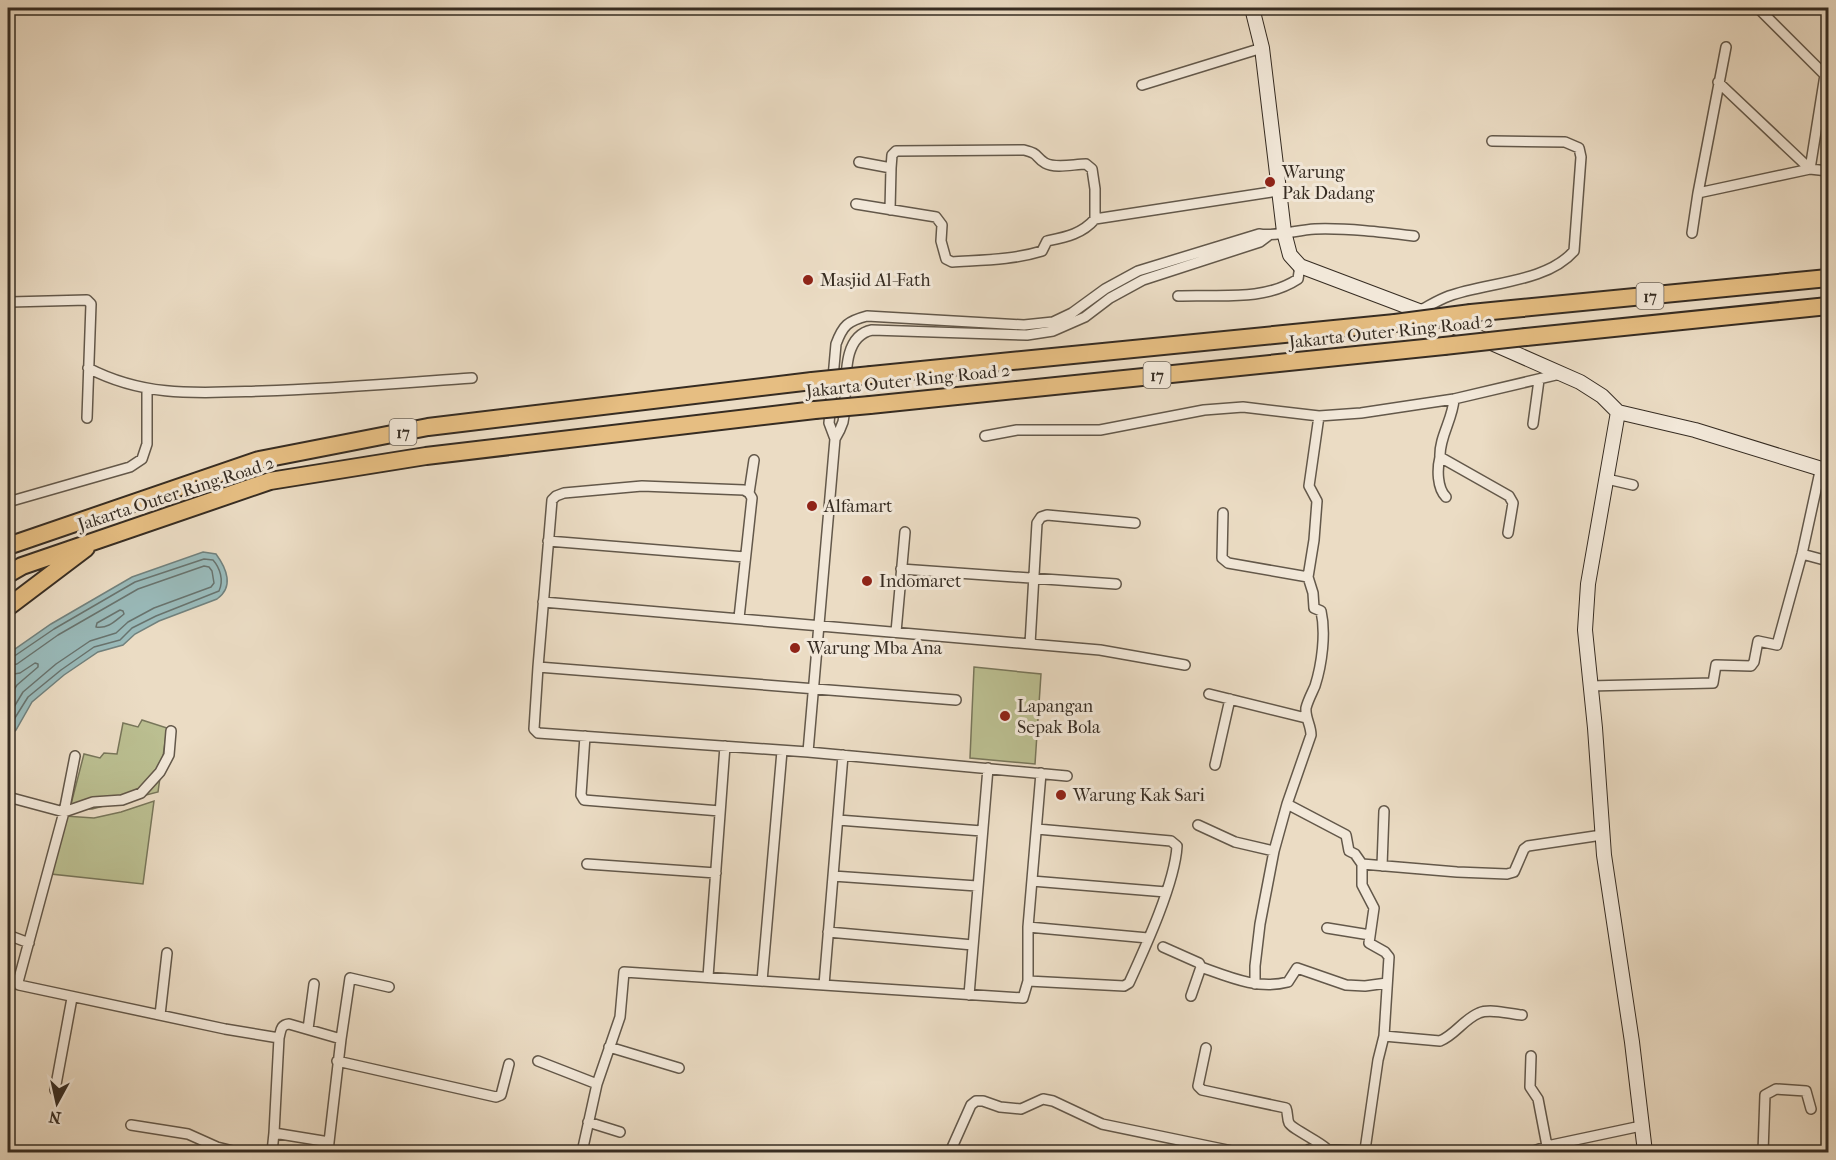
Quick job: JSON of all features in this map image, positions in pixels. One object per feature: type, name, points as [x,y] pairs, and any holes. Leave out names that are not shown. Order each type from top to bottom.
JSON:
[{"type":"highway","name":"Jakarta Outer Ring Road 2","points":[[8,546],[259,460],[428,427],[812,381],[1828,278]]},
{"type":"highway","name":"Jakarta Outer Ring Road 2","points":[[8,574],[22,566],[270,481],[426,456],[815,410],[1828,306]]},
{"type":"highway","points":[[8,607],[96,540]]},
{"type":"main road","points":[[1252,8],[1262,48],[1284,232],[1290,255],[1300,266],[1419,311],[1580,382],[1602,396],[1618,412],[1695,430],[1825,469]]},
{"type":"main road","points":[[1618,412],[1588,584],[1585,630],[1595,728],[1602,835],[1632,1042],[1645,1152]]},
{"type":"street","points":[[1758,8],[1827,75],[1810,169]]},
{"type":"street","points":[[1692,233],[1726,46]]},
{"type":"street","points":[[1142,85],[1262,48]]},
{"type":"street","points":[[1718,82],[1810,169]]},
{"type":"street","points":[[1419,311],[1450,296],[1523,278],[1553,267],[1567,259],[1574,251],[1581,157],[1579,148],[1565,142],[1492,141]]},
{"type":"street","points":[[890,210],[892,155],[896,151],[1024,150],[1036,153],[1044,162],[1054,165],[1086,164],[1092,169],[1095,219]]},
{"type":"street","points":[[859,162],[891,168]]},
{"type":"street","points":[[1698,193],[1810,169],[1828,171]]},
{"type":"street","points":[[856,204],[936,217],[942,225],[941,241],[946,259],[952,262],[1004,259],[1035,253],[1042,250],[1047,241],[1071,236],[1086,229],[1095,219],[1278,191]]},
{"type":"street","points":[[808,752],[836,439],[843,422],[850,348],[856,337],[863,332],[896,330],[1027,335],[1053,331],[1085,317],[1110,298],[1143,280],[1260,242],[1268,236],[1314,229],[1358,230],[1414,236]]},
{"type":"street","points":[[836,439],[829,423],[836,344],[850,320],[867,316],[1023,325],[1053,322],[1138,271],[1250,236],[1259,234],[1268,236]]},
{"type":"street","points":[[1178,296],[1235,297],[1267,291],[1289,285],[1298,279],[1300,266]]},
{"type":"street","points":[[8,305],[10,302],[87,300],[91,304],[87,418]]},
{"type":"street","points":[[88,368],[106,378],[147,390],[181,393],[310,390],[472,378]]},
{"type":"street","points":[[985,436],[1017,430],[1100,430],[1204,410],[1243,407],[1319,416],[1361,412],[1454,399],[1560,374]]},
{"type":"street","points":[[1533,424],[1539,380]]},
{"type":"street","points":[[8,502],[130,467],[142,459],[147,444],[147,390]]},
{"type":"street","points":[[1446,497],[1440,490],[1438,464],[1446,427],[1454,412],[1454,399]]},
{"type":"street","points":[[1255,984],[1260,924],[1274,851],[1287,804],[1311,735],[1311,728],[1306,718],[1307,705],[1319,670],[1323,629],[1321,611],[1312,605],[1313,592],[1308,577],[1317,501],[1309,486],[1319,416]]},
{"type":"street","points":[[1440,457],[1509,496],[1513,502],[1508,533]]},
{"type":"street","points":[[749,493],[753,460]]},
{"type":"street","points":[[1589,686],[1713,683],[1716,665],[1753,665],[1758,641],[1775,645],[1778,643],[1825,469]]},
{"type":"street","points":[[1607,479],[1633,485]]},
{"type":"street","points":[[739,618],[752,498],[749,493],[744,490],[642,486],[564,492],[556,496],[552,500],[548,541],[538,667],[536,731],[808,752],[1067,776]]},
{"type":"street","points":[[1223,513],[1222,558],[1228,563],[1308,577]]},
{"type":"street","points":[[1030,644],[1037,523],[1041,517],[1047,515],[1135,523]]},
{"type":"street","points":[[896,632],[904,532]]},
{"type":"street","points":[[548,541],[745,557]]},
{"type":"street","points":[[1802,554],[1828,561]]},
{"type":"street","points":[[901,569],[1116,584]]},
{"type":"street","points":[[543,602],[1100,650],[1185,665]]},
{"type":"street","points":[[538,667],[956,700]]},
{"type":"street","points":[[1209,694],[1306,718]]},
{"type":"street","points":[[1215,765],[1230,699]]},
{"type":"street","points":[[8,797],[64,812],[93,802],[122,800],[141,793],[151,784],[165,763],[169,754],[171,731]]},
{"type":"street","points":[[585,736],[581,795],[584,800],[720,811]]},
{"type":"street","points":[[708,977],[725,746]]},
{"type":"street","points":[[762,981],[782,751]]},
{"type":"street","points":[[824,985],[843,755]]},
{"type":"street","points":[[75,756],[64,812],[19,986],[279,1038]]},
{"type":"street","points":[[969,995],[988,768]]},
{"type":"street","points":[[582,1152],[597,1084],[620,1017],[624,972],[1023,998],[1029,981],[1028,927],[1041,773]]},
{"type":"street","points":[[1287,804],[1346,835],[1349,851],[1355,854],[1362,864],[1362,885],[1374,908],[1370,943],[1389,957],[1384,1036],[1378,1060],[1365,1150]]},
{"type":"street","points":[[1382,866],[1384,811]]},
{"type":"street","points":[[838,820],[982,831]]},
{"type":"street","points":[[1198,825],[1235,842],[1274,851]]},
{"type":"street","points":[[1029,981],[1124,986],[1130,983],[1166,892],[1177,854],[1177,846],[1171,841],[1037,829]]},
{"type":"street","points":[[1362,864],[1507,874],[1514,872],[1524,849],[1528,846],[1602,835]]},
{"type":"street","points":[[587,864],[716,873]]},
{"type":"street","points":[[833,876],[977,886]]},
{"type":"street","points":[[1032,880],[1166,892]]},
{"type":"street","points":[[1028,927],[1148,938]]},
{"type":"street","points":[[1327,928],[1370,935]]},
{"type":"street","points":[[828,932],[973,945]]},
{"type":"street","points":[[8,935],[29,943]]},
{"type":"street","points":[[1163,947],[1194,959],[1201,967],[1245,983],[1288,982],[1297,968],[1346,985],[1365,986],[1387,983]]},
{"type":"street","points":[[160,1015],[167,953]]},
{"type":"street","points":[[1191,996],[1201,967]]},
{"type":"street","points":[[328,1152],[350,978],[389,987]]},
{"type":"street","points":[[308,1029],[314,984]]},
{"type":"street","points":[[55,1090],[72,998]]},
{"type":"street","points":[[1384,1036],[1440,1041],[1478,1013],[1522,1015]]},
{"type":"street","points":[[272,1152],[281,1027],[289,1024],[341,1039]]},
{"type":"street","points":[[609,1047],[679,1068]]},
{"type":"street","points":[[1206,1048],[1198,1086],[1202,1090],[1286,1108],[1289,1125],[1320,1142],[1327,1149]]},
{"type":"street","points":[[1531,1056],[1530,1087],[1538,1099],[1547,1146]]},
{"type":"street","points":[[338,1061],[496,1097],[501,1095],[509,1064]]},
{"type":"street","points":[[538,1061],[597,1084]]},
{"type":"street","points":[[1763,1152],[1765,1095],[1776,1089],[1806,1091],[1811,1109]]},
{"type":"street","points":[[950,1152],[971,1105],[976,1101],[1021,1109],[1043,1099],[1053,1101],[1102,1124],[1237,1152]]},
{"type":"street","points":[[588,1122],[620,1132]]},
{"type":"street","points":[[132,1125],[188,1134],[217,1147],[237,1152]]},
{"type":"street","points":[[1531,1152],[1547,1146],[1641,1126]]},
{"type":"street","points":[[274,1133],[329,1142]]},
{"type":"street","points":[[1305,1152],[1310,1149],[1327,1149],[1389,1152]]},
{"type":"street","points":[[1824,1152],[1828,1149]]},
{"type":"green space","name":"Lapangan Sepak Bola","points":[[974,667],[1041,674],[1035,764],[970,758]]},
{"type":"green space","points":[[142,720],[167,728],[158,792],[92,809],[70,808],[84,754],[100,758],[104,753],[117,754],[123,723],[138,727]]},
{"type":"green space","points":[[154,801],[143,884],[51,874],[65,816],[94,818]]},
{"type":"water","points":[[203,552],[216,554],[226,572],[226,589],[217,599],[159,621],[135,634],[123,645],[98,652],[64,675],[32,702],[16,730],[8,737],[8,654],[51,624],[132,577]]},
{"type":"place","name":"Warung Pak Dadang","points":[[1270,182]]},
{"type":"place","name":"Masjid Al-Fath","points":[[808,280]]},
{"type":"place","name":"Alfamart","points":[[812,506]]},
{"type":"place","name":"Indomaret","points":[[867,581]]},
{"type":"place","name":"Warung Mba Ana","points":[[795,648]]},
{"type":"place","name":"Lapangan Sepak Bola","points":[[1005,716]]},
{"type":"place","name":"Warung Kak Sari","points":[[1061,795]]}]
